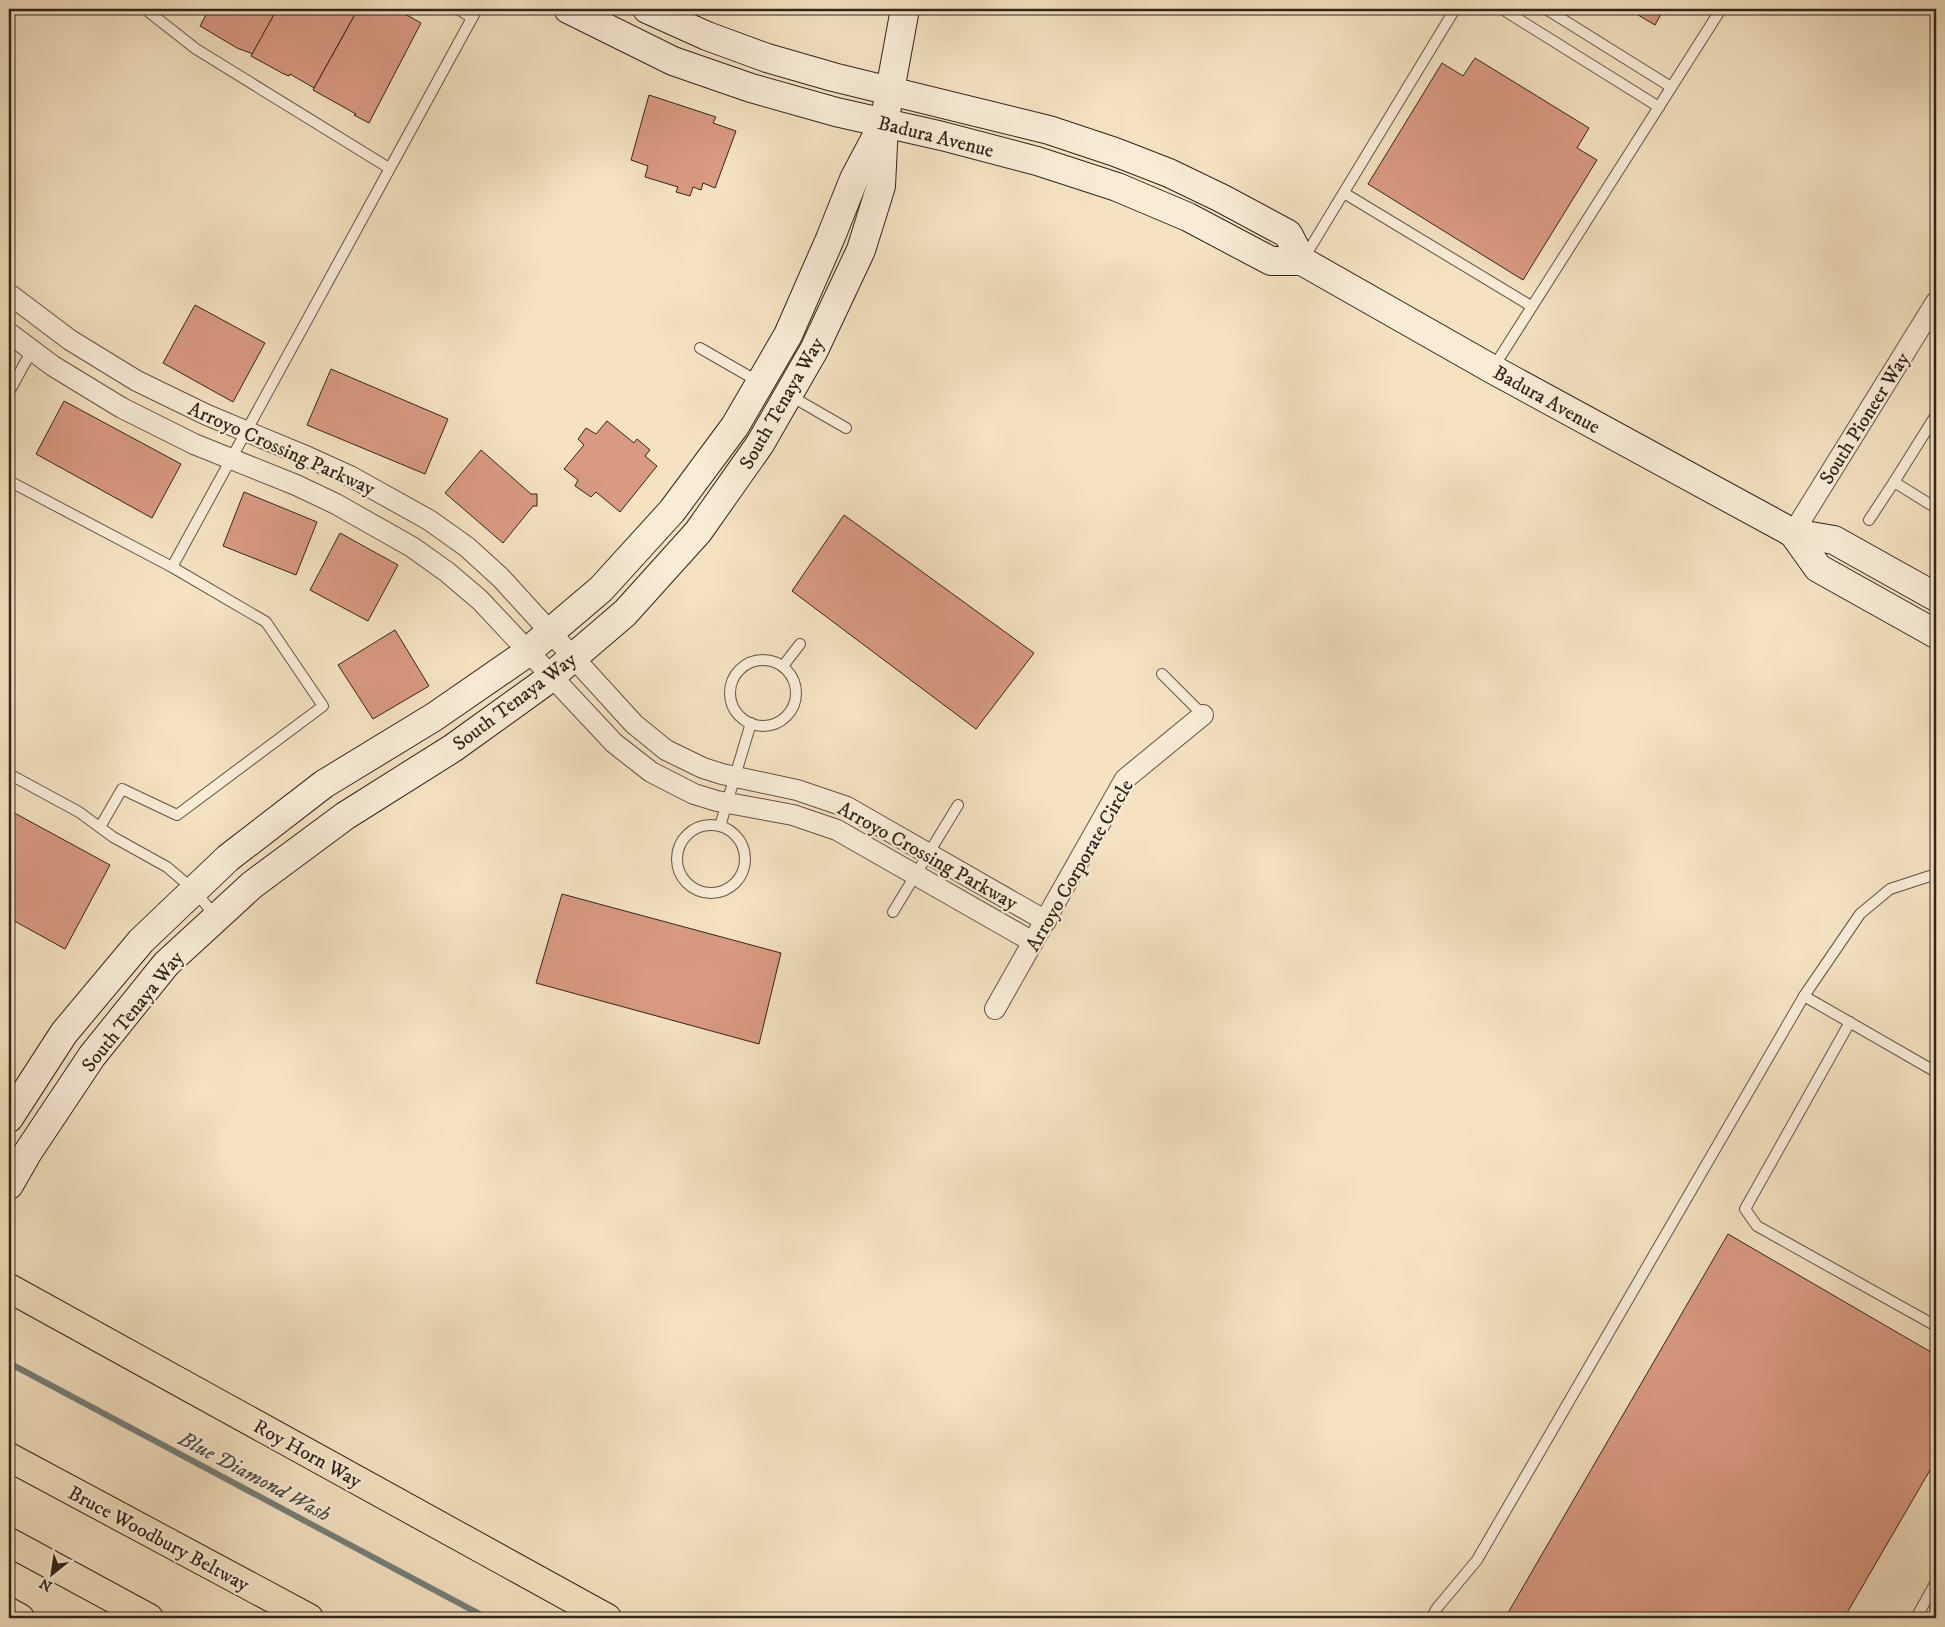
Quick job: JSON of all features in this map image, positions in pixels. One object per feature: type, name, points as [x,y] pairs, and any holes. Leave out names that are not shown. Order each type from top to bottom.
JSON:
[{"type":"main road","name":"Roy Horn Way","points":[[9,1288],[608,1618]]},
{"type":"main road","name":"Bruce Woodbury Beltway","points":[[9,1457],[309,1618]]},
{"type":"main road","points":[[9,1542],[148,1618]]},
{"type":"main road","points":[[9,1612],[20,1618]]},
{"type":"street","name":"Badura Avenue","points":[[568,9],[673,62],[836,112],[1037,161],[1108,184],[1188,217],[1271,261],[1302,262],[1492,369],[1793,533],[1834,540],[1936,598]]},
{"type":"street","name":"Badura Avenue","points":[[646,9],[707,36],[767,58],[834,77],[1049,130],[1115,152],[1169,173],[1288,234],[1302,262]]},
{"type":"street","name":"South Tenaya Way","points":[[9,1185],[28,1152],[92,1056],[166,964],[252,885],[345,816],[453,748],[551,677],[625,613],[698,532],[760,444],[789,394],[814,350],[861,250],[882,186],[884,123],[905,9]]},
{"type":"street","name":"South Tenaya Way","points":[[11,1110],[64,1034],[141,941],[228,858],[324,784],[434,717],[528,652],[601,588],[672,511],[735,426],[788,335],[854,179],[884,123]]},
{"type":"street","name":"Arroyo Crossing Parkway","points":[[9,294],[70,340],[136,381],[207,416],[350,476],[429,520],[467,547],[502,578],[634,724],[649,738],[684,760],[702,768],[734,777],[822,797],[862,815],[1046,921]]},
{"type":"street","name":"South Pioneer Way","points":[[1793,533],[1936,302]]},
{"type":"street","name":"Arroyo Crossing Parkway","points":[[9,333],[53,366],[122,408],[194,444],[296,485],[336,504],[412,547],[447,572],[480,600],[614,743],[632,758],[672,784],[694,794],[726,803],[793,814],[815,821],[857,841],[1033,942]]},
{"type":"street","name":"Badura Avenue","points":[[1793,533],[1818,568],[1936,634]]},
{"type":"street","name":"Arroyo Corporate Circle","points":[[995,1009],[1125,779],[1203,715]]},
{"type":"lane","points":[[145,9],[196,49],[389,168]]},
{"type":"lane","points":[[172,567],[475,13],[458,9]]},
{"type":"lane","points":[[1302,262],[1455,9]]},
{"type":"lane","points":[[1502,9],[1659,107]]},
{"type":"lane","points":[[1546,9],[1671,87]]},
{"type":"lane","points":[[1492,369],[1721,9]]},
{"type":"lane","points":[[1344,193],[1531,306]]},
{"type":"lane","points":[[700,348],[760,383]]},
{"type":"lane","points":[[9,392],[32,350]]},
{"type":"lane","points":[[789,394],[846,428]]},
{"type":"lane","points":[[1869,520],[1936,415]]},
{"type":"lane","points":[[9,481],[172,567],[266,622],[323,706],[177,815],[122,789],[100,827]]},
{"type":"lane","points":[[1894,482],[1936,508]]},
{"type":"lane","points":[[783,666],[800,644]]},
{"type":"lane","points":[[773,661],[783,666],[795,683],[796,694],[794,704],[789,713],[782,720],[761,726],[741,718],[734,709],[730,698],[730,687],[734,676],[741,668],[751,662],[773,661]]},
{"type":"lane","points":[[1162,674],[1203,715]]},
{"type":"lane","points":[[720,826],[751,723]]},
{"type":"lane","points":[[9,774],[79,812],[113,837],[167,867],[194,890],[216,918]]},
{"type":"lane","points":[[893,912],[958,805]]},
{"type":"lane","points":[[703,826],[720,826],[735,835],[741,844],[745,853],[745,864],[742,874],[736,883],[722,890],[706,892],[696,889],[687,882],[680,872],[677,861],[678,850],[684,839],[692,831],[703,826]]},
{"type":"lane","points":[[1431,1618],[1437,1608],[1477,1560],[1804,996],[1860,914],[1890,889],[1936,874]]},
{"type":"lane","points":[[1804,996],[1936,1072]]},
{"type":"lane","points":[[1850,1022],[1745,1209],[1757,1226],[1936,1326]]},
{"type":"lane","points":[[1916,1618],[1936,1582]]},
{"type":"building","points":[[209,9],[277,9],[253,54],[237,48],[200,26]]},
{"type":"building","points":[[277,9],[358,9],[314,88],[290,74],[289,76],[282,73],[251,56]]},
{"type":"building","points":[[358,9],[396,9],[421,23],[369,123],[313,90]]},
{"type":"building","points":[[1628,9],[1664,9],[1655,25]]},
{"type":"building","points":[[1475,58],[1589,128],[1577,148],[1597,160],[1523,280],[1368,184],[1442,63],[1463,76]]},
{"type":"building","points":[[649,95],[716,117],[713,123],[736,131],[715,188],[703,183],[701,190],[693,187],[690,196],[676,192],[678,187],[645,177],[648,166],[631,160]]},
{"type":"building","points":[[195,305],[265,343],[233,402],[163,363]]},
{"type":"building","points":[[331,369],[448,419],[425,474],[307,425]]},
{"type":"building","points":[[64,401],[181,464],[152,518],[36,454]]},
{"type":"building","points":[[607,421],[634,443],[637,439],[650,450],[645,456],[657,466],[620,512],[596,492],[591,497],[575,486],[578,480],[564,469],[584,445],[578,439],[586,428],[596,434]]},
{"type":"building","points":[[1936,446],[1936,460],[1930,456]]},
{"type":"building","points":[[481,450],[531,494],[537,494],[537,506],[533,506],[503,543],[445,493]]},
{"type":"building","points":[[1936,476],[1936,487],[1931,484]]},
{"type":"building","points":[[244,492],[317,522],[296,575],[223,546]]},
{"type":"building","points":[[844,515],[1034,653],[976,729],[792,591]]},
{"type":"building","points":[[340,533],[398,565],[368,621],[310,590]]},
{"type":"building","points":[[395,630],[429,686],[373,719],[338,665]]},
{"type":"building","points":[[9,810],[110,865],[65,949],[9,918]]},
{"type":"building","points":[[562,894],[781,953],[759,1044],[536,983]]},
{"type":"building","points":[[1728,1234],[1936,1355],[1936,1467],[1933,1465],[1844,1618],[1505,1618]]},
{"type":"waterway","name":"Blue Diamond Wash","points":[[9,1363],[487,1618]]}]
